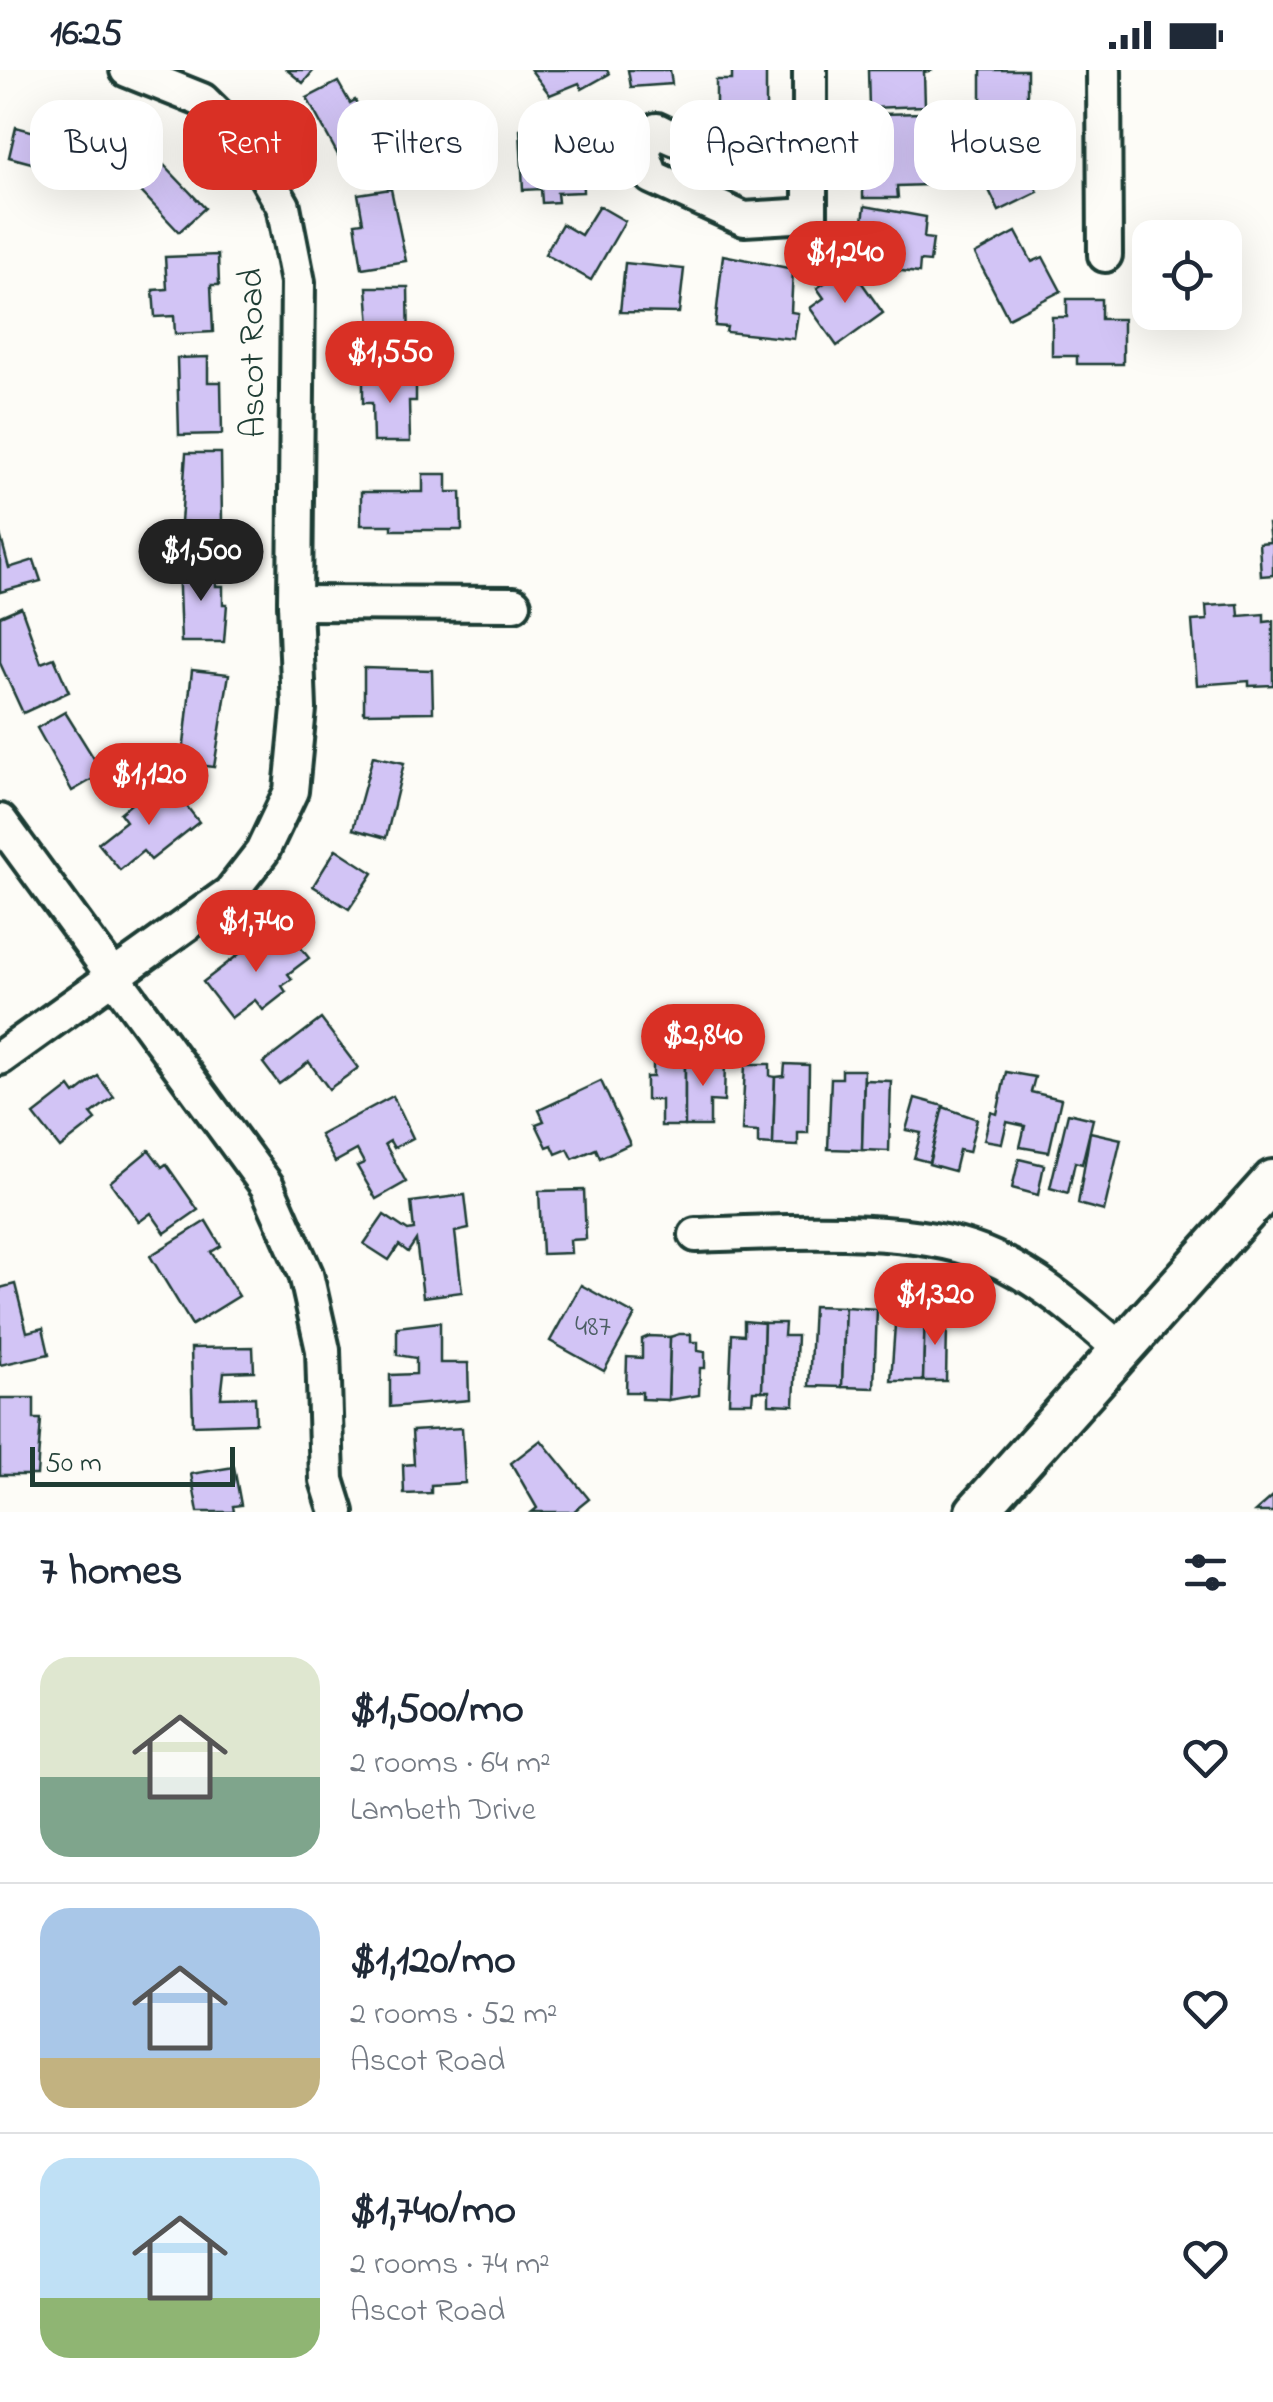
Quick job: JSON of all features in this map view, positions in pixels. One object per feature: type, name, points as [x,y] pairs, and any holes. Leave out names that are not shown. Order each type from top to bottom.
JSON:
[{"type":"main road","points":[[976,1512],[1273,1181]]},
{"type":"street","name":"Ascot Road","points":[[0,1058],[230,893],[262,852],[291,790],[299,709],[294,603],[298,282],[284,206],[248,145],[202,100],[128,70]]},
{"type":"street","points":[[810,70],[810,100]]},
{"type":"street","points":[[1104,70],[1105,255]]},
{"type":"street","points":[[658,130],[683,144],[759,157],[810,151],[810,228],[744,218],[652,178],[642,150],[658,130]]},
{"type":"street","points":[[294,603],[514,604]]},
{"type":"street","points":[[0,821],[32,870],[115,976],[268,1186],[306,1274],[323,1350],[328,1480],[337,1512]]},
{"type":"street","points":[[696,1235],[892,1236],[969,1248],[1022,1274],[1068,1304],[1122,1351]]},
{"type":"building","points":[[287,70],[314,70],[303,83]]},
{"type":"building","points":[[531,70],[607,70],[609,74],[582,89],[579,83],[550,95]]},
{"type":"building","points":[[628,70],[670,70],[672,84],[631,87]]},
{"type":"building","points":[[732,70],[766,70],[766,100],[716,100],[716,80],[732,80]]},
{"type":"building","points":[[868,70],[933,70],[924,72],[925,100],[914,100],[914,106],[894,107],[894,100],[869,100]]},
{"type":"building","points":[[981,70],[1027,70],[1027,100],[981,100]]},
{"type":"building","points":[[338,82],[348,100],[337,100],[337,153],[317,116],[317,100],[307,98]]},
{"type":"building","points":[[914,113],[914,185],[897,186],[898,198],[863,198],[863,190],[894,190],[894,114]]},
{"type":"building","points":[[16,127],[30,131],[30,163],[9,157]]},
{"type":"building","points":[[163,164],[183,185],[183,190],[188,190],[205,208],[179,232],[140,190],[163,190]]},
{"type":"building","points":[[391,190],[406,261],[362,268],[355,223],[363,222],[358,194]]},
{"type":"building","points":[[541,190],[583,190],[557,193],[558,202],[542,203]]},
{"type":"building","points":[[989,190],[1037,190],[1038,192],[999,211]]},
{"type":"building","points":[[599,206],[625,221],[591,280],[545,254],[562,224],[581,235]]},
{"type":"building","points":[[865,206],[926,217],[924,238],[933,239],[930,262],[920,261],[919,273],[868,267],[872,237],[861,235]]},
{"type":"building","points":[[1016,232],[1032,262],[1043,257],[1061,291],[1008,318],[975,254]]},
{"type":"building","points":[[218,255],[219,285],[211,285],[213,332],[175,334],[174,316],[155,317],[153,290],[167,289],[165,257]]},
{"type":"building","points":[[723,255],[793,269],[791,312],[798,313],[794,339],[726,332],[727,327],[715,326]]},
{"type":"building","points":[[625,263],[684,269],[679,313],[620,312]]},
{"type":"building","points":[[850,266],[883,313],[837,346],[810,308],[824,298],[817,288]]},
{"type":"building","points":[[367,287],[408,287],[409,352],[372,353]]},
{"type":"building","points":[[1067,299],[1101,299],[1101,319],[1123,319],[1123,364],[1077,364],[1077,356],[1052,356],[1052,317],[1067,317]]},
{"type":"building","points":[[208,357],[208,382],[221,382],[222,434],[179,435],[177,358]]},
{"type":"building","points":[[416,376],[416,401],[409,401],[410,442],[373,442],[372,403],[363,403],[363,377]]},
{"type":"building","points":[[186,453],[221,453],[222,522],[216,522],[216,540],[188,540],[188,522],[181,522]]},
{"type":"building","points":[[423,474],[447,474],[447,492],[461,492],[462,530],[392,530],[392,525],[361,525],[361,492],[423,492]]},
{"type":"building","points":[[1268,524],[1273,524],[1273,575],[1261,576],[1259,543],[1270,542]]},
{"type":"building","points":[[0,534],[9,568],[34,560],[41,581],[0,592]]},
{"type":"building","points":[[178,563],[216,563],[216,586],[223,586],[223,604],[227,604],[224,642],[181,642]]},
{"type":"building","points":[[1238,604],[1239,616],[1264,614],[1264,622],[1273,621],[1273,685],[1249,686],[1249,681],[1197,685],[1192,621],[1207,620],[1206,606]]},
{"type":"building","points":[[21,607],[41,663],[54,658],[69,692],[23,713],[0,663],[0,616]]},
{"type":"building","points":[[364,668],[432,670],[433,712],[364,713]]},
{"type":"building","points":[[192,670],[229,674],[214,767],[182,763]]},
{"type":"building","points":[[65,712],[103,773],[72,791],[37,728]]},
{"type":"building","points":[[373,756],[404,763],[386,838],[353,829]]},
{"type":"building","points":[[171,786],[199,822],[151,860],[143,851],[120,870],[98,843],[126,821],[120,813],[141,796],[148,805]]},
{"type":"building","points":[[336,849],[373,873],[349,909],[313,886]]},
{"type":"building","points":[[288,932],[309,958],[288,974],[292,979],[282,986],[286,992],[263,1010],[255,1000],[231,1018],[203,982],[260,938],[268,948]]},
{"type":"building","points":[[321,1019],[358,1068],[329,1089],[309,1062],[279,1084],[263,1063]]},
{"type":"building","points":[[653,1059],[685,1059],[685,1126],[661,1126],[661,1100],[646,1100],[646,1077],[653,1077]]},
{"type":"building","points":[[685,1059],[725,1060],[724,1102],[710,1101],[710,1126],[685,1126]]},
{"type":"building","points":[[745,1064],[770,1064],[770,1076],[775,1077],[773,1145],[758,1144],[758,1132],[742,1131]]},
{"type":"building","points":[[785,1064],[809,1065],[808,1133],[798,1133],[798,1146],[773,1145],[775,1077],[784,1076]]},
{"type":"building","points":[[842,1070],[864,1070],[862,1150],[828,1149],[831,1078],[842,1078]]},
{"type":"building","points":[[1006,1072],[1035,1077],[1031,1092],[1061,1099],[1049,1152],[1020,1147],[1025,1126],[1007,1122],[1002,1143],[984,1140],[991,1112],[997,1114]]},
{"type":"building","points":[[98,1076],[114,1097],[91,1114],[96,1120],[60,1148],[34,1115],[70,1087],[75,1094]]},
{"type":"building","points":[[864,1080],[891,1081],[889,1151],[862,1150]]},
{"type":"building","points":[[601,1081],[630,1144],[600,1158],[596,1149],[573,1159],[568,1149],[556,1154],[552,1145],[547,1147],[536,1124],[544,1121],[539,1110]]},
{"type":"building","points":[[393,1096],[413,1138],[394,1148],[390,1141],[385,1144],[406,1182],[376,1199],[357,1166],[364,1163],[357,1150],[335,1162],[320,1135]]},
{"type":"building","points":[[915,1098],[944,1106],[929,1162],[914,1158],[921,1133],[906,1130]]},
{"type":"building","points":[[943,1107],[977,1119],[969,1152],[959,1150],[954,1171],[929,1164]]},
{"type":"building","points":[[1068,1113],[1093,1119],[1082,1164],[1075,1162],[1068,1193],[1050,1188]]},
{"type":"building","points":[[1090,1132],[1121,1139],[1104,1211],[1078,1204]]},
{"type":"building","points":[[149,1150],[162,1167],[166,1164],[198,1210],[165,1233],[151,1213],[139,1222],[110,1182]]},
{"type":"building","points":[[1019,1159],[1044,1165],[1038,1195],[1012,1188]]},
{"type":"building","points":[[584,1190],[586,1239],[570,1240],[571,1253],[542,1254],[539,1191]]},
{"type":"building","points":[[465,1195],[469,1229],[455,1232],[462,1292],[423,1297],[416,1240],[408,1252],[399,1245],[389,1260],[364,1244],[384,1215],[408,1231],[414,1230],[411,1202]]},
{"type":"building","points":[[206,1221],[221,1246],[211,1252],[239,1296],[192,1325],[150,1256]]},
{"type":"building","points":[[15,1284],[27,1332],[43,1328],[49,1354],[0,1365],[0,1288]]},
{"type":"building","points":[[581,1285],[635,1315],[604,1371],[550,1341]]},
{"type":"building","points":[[813,1306],[845,1307],[842,1387],[809,1386]]},
{"type":"building","points":[[845,1307],[877,1309],[874,1388],[842,1387]]},
{"type":"building","points":[[896,1311],[925,1311],[923,1381],[891,1381]]},
{"type":"building","points":[[925,1311],[941,1311],[941,1325],[947,1325],[946,1381],[923,1381]]},
{"type":"building","points":[[744,1321],[764,1323],[762,1391],[753,1391],[752,1402],[729,1402],[732,1334],[744,1335]]},
{"type":"building","points":[[440,1322],[440,1363],[468,1363],[469,1400],[390,1407],[390,1375],[416,1374],[416,1358],[397,1355],[397,1327]]},
{"type":"building","points":[[764,1323],[785,1323],[784,1336],[797,1336],[794,1405],[769,1404],[769,1391],[762,1391]]},
{"type":"building","points":[[691,1334],[691,1342],[698,1342],[698,1351],[705,1352],[705,1368],[700,1368],[699,1395],[668,1400],[670,1337]]},
{"type":"building","points":[[670,1337],[668,1400],[642,1399],[642,1392],[626,1392],[627,1357],[642,1358],[642,1339]]},
{"type":"building","points":[[253,1347],[254,1371],[224,1372],[221,1398],[255,1397],[256,1423],[193,1425],[191,1348]]},
{"type":"building","points":[[0,1398],[34,1398],[34,1419],[41,1419],[37,1475],[0,1475]]},
{"type":"building","points":[[462,1428],[465,1483],[431,1485],[431,1493],[404,1494],[403,1465],[414,1464],[412,1431]]},
{"type":"building","points":[[541,1440],[589,1499],[573,1512],[532,1512],[537,1508],[511,1463]]},
{"type":"building","points":[[234,1467],[241,1505],[233,1506],[234,1512],[198,1512],[191,1474]]},
{"type":"building","points":[[1273,1496],[1273,1512],[1255,1512]]}]
